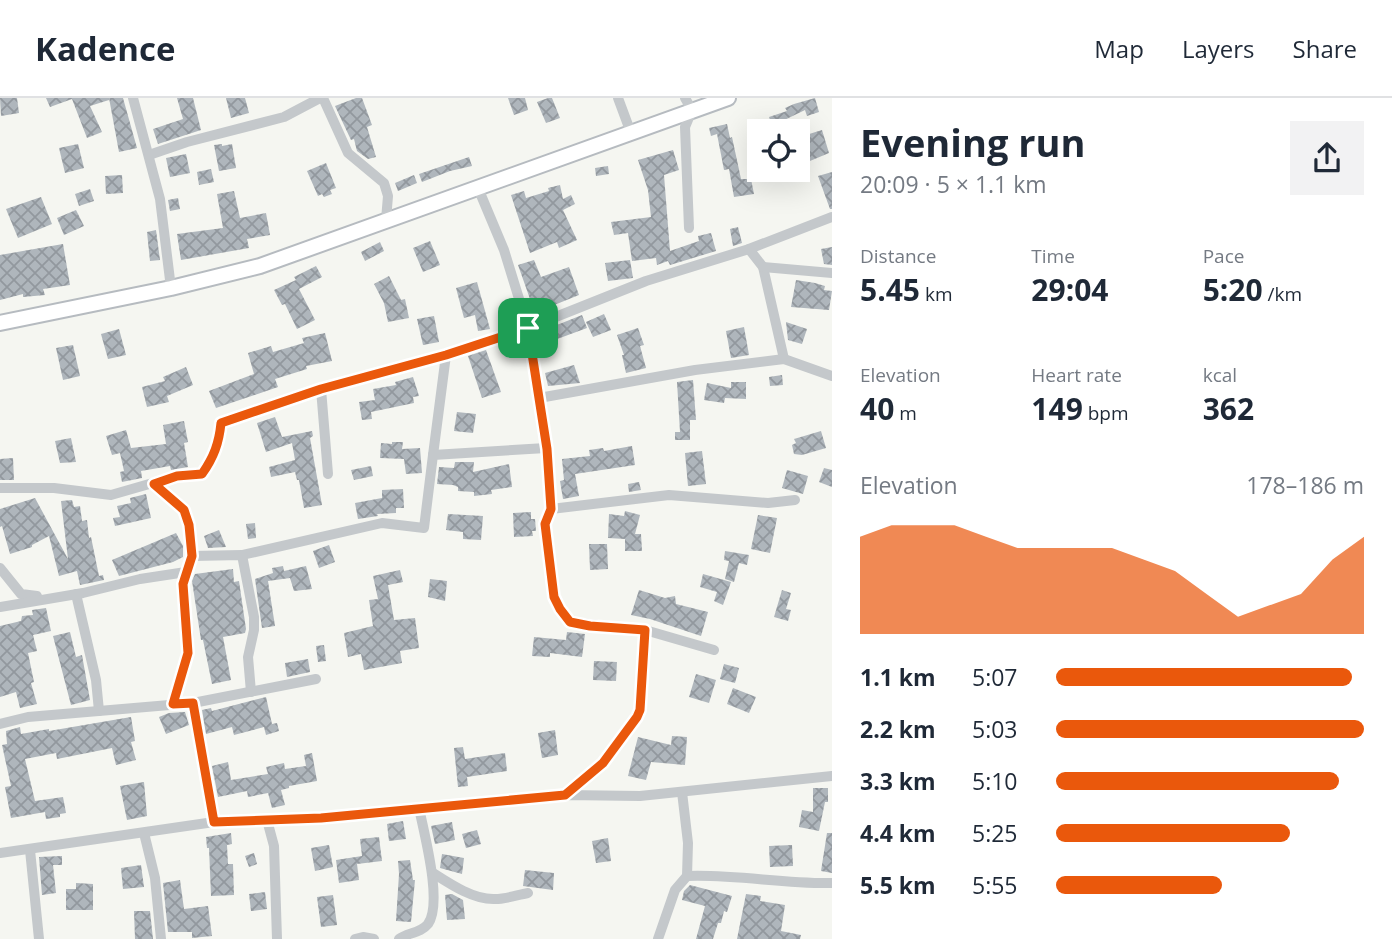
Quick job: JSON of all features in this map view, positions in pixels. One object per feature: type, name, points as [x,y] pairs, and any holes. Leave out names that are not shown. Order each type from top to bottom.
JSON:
[{"type":"main road","points":[[0,323],[171,288],[260,266],[631,133],[689,104],[728,98]]},
{"type":"street","points":[[134,98],[160,199],[171,288]]},
{"type":"street","points":[[149,155],[211,135],[284,117],[322,98],[348,153],[384,183],[388,196],[386,220]]},
{"type":"street","points":[[618,98],[631,133]]},
{"type":"street","points":[[689,104],[685,127],[689,229]]},
{"type":"street","points":[[478,188],[504,250],[528,328],[547,449],[551,509],[545,524],[554,597],[560,609],[570,622],[645,630],[714,650]]},
{"type":"street","points":[[0,488],[54,488],[111,495],[177,476],[202,474],[212,460],[219,442],[221,423],[321,389],[446,355],[528,328],[646,281],[749,249],[832,217]]},
{"type":"street","points":[[749,249],[763,267],[784,359]]},
{"type":"street","points":[[763,267],[832,273]]},
{"type":"street","points":[[192,556],[242,555],[382,523],[424,528],[446,355]]},
{"type":"street","points":[[539,398],[695,370],[784,359],[832,376]]},
{"type":"street","points":[[321,389],[328,474]]},
{"type":"street","points":[[433,455],[547,449]]},
{"type":"street","points":[[154,484],[184,510],[189,525],[192,556],[183,584],[188,653],[173,704]]},
{"type":"street","points":[[551,509],[669,495],[768,503],[795,500]]},
{"type":"street","points":[[242,555],[254,617],[248,657],[251,692]]},
{"type":"street","points":[[0,568],[21,594],[46,598]]},
{"type":"street","points":[[0,607],[186,572]]},
{"type":"street","points":[[76,594],[96,680],[99,711]]},
{"type":"street","points":[[565,795],[603,763],[637,717],[640,710],[645,630]]},
{"type":"street","points":[[0,724],[28,717],[193,703],[316,679]]},
{"type":"street","points":[[193,703],[214,822]]},
{"type":"street","points":[[0,853],[214,822],[321,818],[565,795],[640,796],[832,776]]},
{"type":"street","points":[[660,939],[675,890],[687,876],[688,843],[682,792]]},
{"type":"street","points":[[399,939],[421,930],[428,924],[433,913],[433,873],[419,808]]},
{"type":"street","points":[[267,820],[275,846],[278,939]]},
{"type":"street","points":[[144,833],[155,878],[161,939]]},
{"type":"street","points":[[30,850],[39,939]]},
{"type":"street","points":[[433,873],[453,886],[489,899],[497,900],[528,892]]},
{"type":"street","points":[[687,876],[832,883]]},
{"type":"street","points":[[355,939],[374,939]]},
{"type":"building","points":[[0,98],[17,98],[19,113],[1,116]]},
{"type":"building","points":[[46,98],[109,98],[90,106],[102,132],[87,138],[72,99],[50,107]]},
{"type":"building","points":[[109,98],[123,98],[137,148],[119,152]]},
{"type":"building","points":[[177,98],[193,98],[201,130],[158,144],[153,129],[183,119]]},
{"type":"building","points":[[226,98],[245,98],[249,113],[231,118]]},
{"type":"building","points":[[362,98],[372,125],[367,127],[376,157],[368,159],[357,151],[354,139],[351,140],[335,106]]},
{"type":"building","points":[[508,98],[525,98],[528,110],[514,115]]},
{"type":"building","points":[[552,98],[560,118],[546,123],[537,102]]},
{"type":"building","points":[[815,98],[819,112],[807,116],[805,110],[786,119],[770,119],[787,111],[785,108]]},
{"type":"building","points":[[727,124],[741,179],[752,182],[754,194],[734,197],[729,169],[724,170],[717,134],[711,136],[709,128]]},
{"type":"building","points":[[822,130],[829,153],[810,161],[810,134]]},
{"type":"building","points":[[78,144],[84,168],[65,173],[59,148]]},
{"type":"building","points":[[232,144],[236,168],[219,171],[214,145]]},
{"type":"building","points":[[673,150],[679,170],[664,175],[670,251],[699,241],[698,236],[711,233],[716,251],[670,265],[668,261],[657,265],[656,258],[632,261],[628,233],[614,235],[611,222],[651,217],[648,190],[638,160]]},
{"type":"building","points":[[186,154],[190,173],[170,177],[166,158]]},
{"type":"building","points":[[469,157],[472,166],[422,182],[419,174]]},
{"type":"building","points":[[326,163],[336,188],[330,190],[332,194],[324,197],[322,194],[318,196],[307,171]]},
{"type":"building","points":[[608,166],[609,174],[596,176],[595,168]]},
{"type":"building","points":[[211,169],[214,182],[199,185],[197,172]]},
{"type":"building","points":[[832,172],[832,209],[830,209],[818,176]]},
{"type":"building","points":[[122,175],[123,193],[106,194],[105,176]]},
{"type":"building","points":[[414,175],[417,183],[398,191],[395,183]]},
{"type":"building","points":[[560,185],[563,199],[571,195],[575,204],[563,210],[577,240],[559,248],[557,242],[530,253],[511,195],[524,191],[526,198]]},
{"type":"building","points":[[90,189],[94,201],[79,206],[75,194]]},
{"type":"building","points":[[234,191],[240,218],[266,213],[270,235],[247,239],[249,248],[181,260],[177,234],[223,228],[217,194]]},
{"type":"building","points":[[41,197],[52,224],[18,238],[6,209]]},
{"type":"building","points":[[178,198],[180,209],[170,211],[168,200]]},
{"type":"building","points":[[76,210],[84,226],[64,235],[57,218]]},
{"type":"building","points":[[738,227],[742,243],[733,246],[730,229]]},
{"type":"building","points":[[156,230],[160,260],[150,261],[147,232]]},
{"type":"building","points":[[430,241],[440,265],[423,272],[413,248]]},
{"type":"building","points":[[380,242],[384,251],[365,261],[361,252]]},
{"type":"building","points":[[63,244],[70,285],[43,289],[45,295],[23,297],[23,294],[0,300],[0,255]]},
{"type":"building","points":[[832,247],[832,265],[824,264],[821,249]]},
{"type":"building","points":[[534,260],[541,277],[569,267],[579,295],[532,314],[528,300],[530,299],[518,265]]},
{"type":"building","points":[[630,260],[633,278],[608,281],[605,263]]},
{"type":"building","points":[[316,266],[322,277],[299,289],[315,320],[297,329],[285,304],[282,305],[274,290],[296,280],[294,277]]},
{"type":"building","points":[[389,276],[401,300],[405,299],[409,318],[388,322],[384,303],[374,284]]},
{"type":"building","points":[[796,280],[825,286],[824,290],[832,291],[829,310],[791,307]]},
{"type":"building","points":[[477,282],[490,329],[478,331],[475,315],[464,318],[456,288]]},
{"type":"building","points":[[604,314],[611,330],[593,337],[586,322]]},
{"type":"building","points":[[582,315],[587,328],[541,345],[537,333]]},
{"type":"building","points":[[434,316],[439,342],[423,345],[417,319]]},
{"type":"building","points":[[786,322],[807,329],[802,344],[788,340]]},
{"type":"building","points":[[744,327],[749,355],[731,358],[726,331]]},
{"type":"building","points":[[638,328],[644,345],[640,346],[646,368],[626,373],[624,355],[617,335]]},
{"type":"building","points":[[119,329],[126,355],[108,359],[101,334]]},
{"type":"building","points":[[325,333],[332,361],[306,366],[307,369],[275,379],[278,387],[216,408],[209,391],[254,374],[248,353],[271,346],[273,352],[304,343],[302,338]]},
{"type":"building","points":[[73,345],[80,376],[63,380],[56,348]]},
{"type":"building","points":[[486,350],[501,392],[482,398],[468,356]]},
{"type":"building","points":[[574,365],[580,383],[548,386],[545,373]]},
{"type":"building","points":[[186,367],[193,385],[167,396],[169,402],[147,407],[142,387],[165,381],[163,377]]},
{"type":"building","points":[[782,375],[783,385],[770,386],[769,377]]},
{"type":"building","points":[[413,377],[419,396],[413,397],[414,403],[371,412],[372,419],[362,420],[359,402],[375,400],[373,389],[396,385],[395,382]]},
{"type":"building","points":[[693,380],[696,420],[690,420],[690,440],[675,440],[675,432],[680,432],[677,382]]},
{"type":"building","points":[[731,382],[746,382],[746,399],[725,398],[724,403],[704,400],[707,383],[731,388]]},
{"type":"building","points":[[457,412],[476,414],[473,433],[454,431]]},
{"type":"building","points":[[275,417],[282,437],[312,431],[313,436],[310,438],[322,505],[304,508],[295,472],[271,477],[269,467],[295,460],[292,443],[266,452],[257,423]]},
{"type":"building","points":[[184,421],[188,442],[184,443],[188,467],[171,470],[170,466],[141,471],[142,478],[122,482],[120,472],[124,471],[120,453],[112,455],[106,436],[126,430],[131,448],[166,444],[163,425]]},
{"type":"building","points":[[821,431],[826,448],[802,455],[794,454],[794,439]]},
{"type":"building","points":[[71,438],[76,462],[60,463],[55,441]]},
{"type":"building","points":[[403,442],[402,449],[420,448],[422,473],[406,474],[404,459],[380,458],[381,443]]},
{"type":"building","points":[[632,446],[635,465],[575,474],[579,496],[563,499],[560,481],[564,480],[562,459],[590,456],[589,450],[603,448],[604,451]]},
{"type":"building","points":[[702,451],[706,484],[688,486],[685,453]]},
{"type":"building","points":[[13,458],[14,480],[0,480],[0,459]]},
{"type":"building","points":[[455,462],[474,462],[473,472],[509,464],[512,487],[491,490],[492,494],[474,496],[474,492],[458,491],[458,487],[453,485],[437,484],[439,467],[454,468]]},
{"type":"building","points":[[371,466],[373,476],[354,480],[351,470]]},
{"type":"building","points":[[824,468],[832,470],[832,487],[819,482]]},
{"type":"building","points":[[787,470],[808,476],[803,494],[782,488]]},
{"type":"building","points":[[639,482],[641,490],[629,492],[628,484]]},
{"type":"building","points":[[403,489],[404,508],[396,508],[396,513],[358,519],[355,503],[382,498],[382,490]]},
{"type":"building","points":[[146,494],[151,518],[115,526],[113,518],[120,517],[117,506],[131,503],[130,498]]},
{"type":"building","points":[[35,498],[68,559],[61,501],[72,500],[74,507],[80,506],[82,521],[87,520],[99,576],[103,575],[104,580],[80,585],[77,571],[59,576],[49,536],[32,547],[10,554],[2,526],[0,527],[0,509]]},
{"type":"building","points":[[625,511],[640,515],[635,534],[641,534],[642,551],[625,551],[625,539],[608,538],[609,514],[624,516]]},
{"type":"building","points":[[531,512],[536,531],[532,531],[533,536],[514,537],[513,513]]},
{"type":"building","points":[[448,514],[483,516],[481,540],[463,539],[463,532],[446,530]]},
{"type":"building","points":[[758,515],[777,518],[770,553],[751,549]]},
{"type":"building","points":[[255,523],[256,538],[248,539],[246,524]]},
{"type":"building","points":[[219,530],[226,547],[208,548],[204,536]]},
{"type":"building","points":[[176,533],[183,546],[183,557],[119,576],[112,560]]},
{"type":"building","points":[[589,544],[607,544],[608,569],[590,570]]},
{"type":"building","points":[[329,545],[335,562],[319,568],[313,551]]},
{"type":"building","points":[[725,551],[749,555],[747,565],[739,563],[734,582],[725,579],[729,561],[724,560]]},
{"type":"building","points":[[283,566],[284,571],[306,566],[312,589],[294,591],[290,578],[268,581],[275,626],[262,628],[255,579],[273,573],[272,568]]},
{"type":"building","points":[[233,569],[234,582],[239,581],[246,629],[245,633],[223,637],[231,680],[212,684],[201,640],[192,581],[195,574]]},
{"type":"building","points":[[400,570],[403,582],[388,585],[394,620],[415,618],[419,648],[400,651],[402,663],[364,670],[361,654],[348,657],[344,633],[373,626],[369,600],[378,599],[373,576]]},
{"type":"building","points":[[703,574],[731,582],[723,605],[714,601],[717,592],[700,587]]},
{"type":"building","points":[[430,579],[447,581],[445,601],[428,597]]},
{"type":"building","points":[[639,590],[665,598],[675,596],[676,604],[708,612],[701,636],[631,615]]},
{"type":"building","points":[[782,590],[791,593],[786,609],[791,610],[788,621],[774,617]]},
{"type":"building","points":[[46,608],[51,631],[33,635],[37,651],[28,653],[34,682],[31,683],[37,704],[20,708],[16,692],[0,697],[0,626],[21,621],[22,616],[33,615],[32,610]]},
{"type":"building","points":[[70,632],[76,657],[82,655],[90,700],[71,705],[53,636]]},
{"type":"building","points":[[567,632],[585,634],[582,657],[550,653],[550,657],[532,656],[534,637],[566,640]]},
{"type":"building","points":[[324,645],[326,661],[318,662],[316,646]]},
{"type":"building","points":[[308,659],[310,672],[287,677],[285,663]]},
{"type":"building","points":[[594,661],[617,662],[616,681],[593,680]]},
{"type":"building","points":[[724,664],[739,668],[735,683],[720,679]]},
{"type":"building","points":[[696,674],[716,680],[709,703],[689,697]]},
{"type":"building","points":[[733,688],[756,697],[749,713],[727,704]]},
{"type":"building","points":[[266,697],[272,724],[277,723],[279,731],[266,735],[264,727],[234,735],[232,727],[206,734],[202,710],[211,708],[212,711]]},
{"type":"building","points":[[185,712],[189,725],[166,734],[159,717]]},
{"type":"building","points":[[131,717],[135,741],[131,742],[136,760],[116,765],[112,748],[57,759],[56,753],[25,759],[35,801],[63,797],[66,813],[60,814],[60,817],[46,819],[45,812],[11,818],[5,787],[11,786],[2,745],[7,744],[6,731],[20,727],[21,734],[49,731]]},
{"type":"building","points":[[555,730],[558,755],[542,758],[538,733]]},
{"type":"building","points":[[672,736],[687,737],[685,765],[651,762],[646,780],[628,776],[638,737],[671,745]]},
{"type":"building","points":[[463,747],[465,759],[505,753],[507,771],[467,777],[468,786],[458,787],[454,748]]},
{"type":"building","points":[[312,753],[317,781],[281,790],[285,805],[272,808],[268,793],[248,797],[247,791],[218,797],[212,766],[228,762],[231,780],[268,774],[266,767],[284,763],[285,769],[306,766],[304,755]]},
{"type":"building","points":[[144,782],[147,816],[127,820],[120,786]]},
{"type":"building","points":[[813,788],[828,788],[828,802],[825,802],[819,831],[799,827],[802,810],[813,812]]},
{"type":"building","points":[[403,821],[406,839],[389,841],[387,824]]},
{"type":"building","points":[[452,822],[455,840],[435,844],[431,826]]},
{"type":"building","points":[[477,830],[481,844],[466,848],[462,834]]},
{"type":"building","points":[[231,833],[232,844],[227,845],[228,864],[233,864],[234,895],[211,896],[206,837]]},
{"type":"building","points":[[827,833],[832,833],[832,873],[821,871]]},
{"type":"building","points":[[379,837],[382,861],[357,864],[359,880],[339,883],[336,860],[362,856],[360,839]]},
{"type":"building","points":[[608,838],[611,861],[596,863],[592,841]]},
{"type":"building","points":[[329,845],[333,867],[315,871],[311,848]]},
{"type":"building","points":[[792,845],[793,866],[770,867],[769,846]]},
{"type":"building","points":[[254,853],[257,864],[249,867],[245,856]]},
{"type":"building","points":[[442,854],[464,858],[462,874],[440,868]]},
{"type":"building","points":[[62,856],[62,865],[53,865],[56,893],[42,895],[39,857]]},
{"type":"building","points":[[410,860],[415,880],[411,922],[396,921],[398,861]]},
{"type":"building","points":[[141,865],[144,887],[123,889],[121,868]]},
{"type":"building","points":[[525,870],[554,873],[553,890],[523,886]]},
{"type":"building","points":[[180,880],[184,909],[208,906],[212,936],[192,938],[192,932],[168,932],[163,883]]},
{"type":"building","points":[[76,883],[93,884],[93,910],[66,910],[66,889],[76,889]]},
{"type":"building","points":[[690,885],[732,896],[713,939],[696,939],[705,906],[682,900],[684,891]]},
{"type":"building","points":[[265,892],[267,909],[251,911],[249,894]]},
{"type":"building","points":[[452,894],[463,900],[465,919],[447,920],[445,895]]},
{"type":"building","points":[[746,894],[761,896],[760,901],[785,905],[781,931],[801,935],[800,939],[737,939]]},
{"type":"building","points":[[333,895],[337,925],[321,927],[317,897]]},
{"type":"building","points":[[134,911],[150,911],[153,939],[135,939]]},
{"type":"route","points":[[528,328],[547,449],[551,509],[545,524],[554,597],[570,622],[645,630],[640,710],[637,717],[603,763],[565,795],[321,818],[214,822],[193,703],[173,704],[188,653],[183,584],[192,556],[189,525],[184,510],[154,484],[177,476],[202,474],[212,460],[219,442],[221,423],[340,383],[446,355],[528,328]]}]
